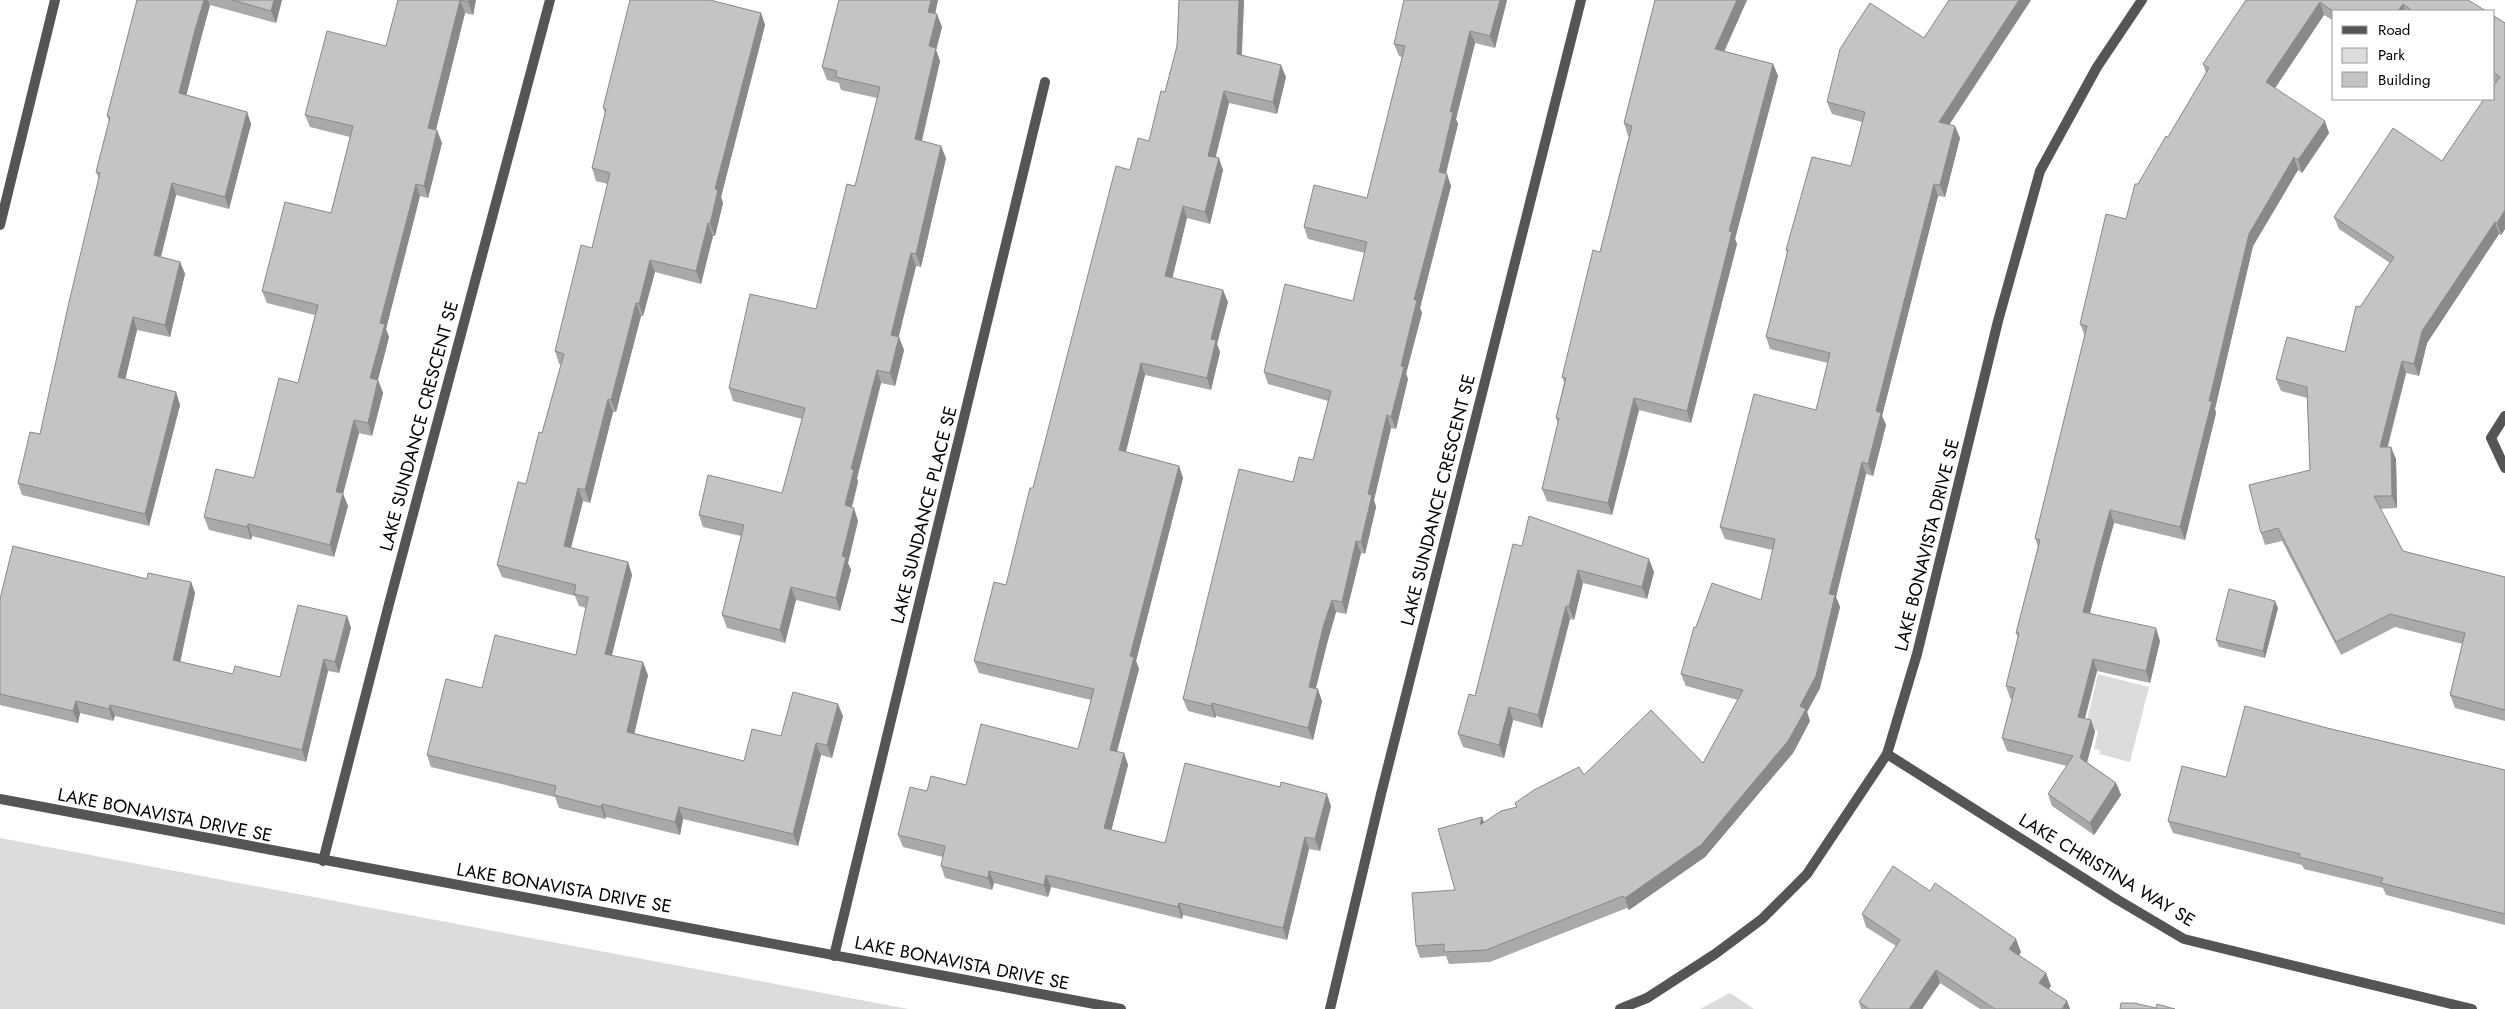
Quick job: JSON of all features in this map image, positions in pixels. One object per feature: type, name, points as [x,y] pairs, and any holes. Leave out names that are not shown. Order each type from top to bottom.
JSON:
[{"type":"street","points":[[0,225],[54,0]]},
{"type":"street","name":"LAKE SUNDANCE CRESCENT SE","points":[[324,861],[389,604],[550,0]]},
{"type":"street","name":"LAKE SUNDANCE CRESCENT SE","points":[[1330,1009],[1383,784],[1581,0]]},
{"type":"street","name":"LAKE BONAVISTA DRIVE SE","points":[[1620,1009],[1647,998],[1677,979],[1715,954],[1762,918],[1806,874],[1887,754],[1918,654],[1998,321],[2040,171],[2097,67],[2142,0]]},
{"type":"street","name":"LAKE SUNDANCE PLACE SE","points":[[834,956],[1045,82]]},
{"type":"street","points":[[2505,416],[2491,438],[2505,468]]},
{"type":"street","name":"LAKE CHRISTINA WAY SE","points":[[1887,754],[2118,900],[2184,939],[2472,1009]]},
{"type":"street","name":"LAKE BONAVISTA DRIVE SE","points":[[0,799],[1121,1009]]},
{"type":"green space","points":[[2098,674],[2149,687],[2130,762],[2099,754],[2100,750],[2094,749],[2098,731],[2085,728]]},
{"type":"green space","points":[[0,838],[903,1008],[909,1009],[0,1009]]},
{"type":"green space","points":[[1730,993],[1754,1009],[1700,1009]]},
{"type":"building","points":[[137,0],[204,0],[179,93],[247,112],[225,197],[172,183],[154,255],[180,262],[165,325],[133,317],[118,377],[176,392],[145,514],[18,483],[30,432],[40,434],[100,173],[96,172],[110,117],[107,116]]},
{"type":"building","points":[[232,0],[274,0],[271,11]]},
{"type":"building","points":[[398,0],[460,0],[428,128],[437,130],[424,186],[416,184],[380,323],[385,324],[370,378],[378,380],[368,423],[354,420],[336,492],[343,493],[330,545],[248,524],[247,527],[204,517],[216,469],[254,478],[279,378],[298,383],[318,305],[262,291],[285,202],[331,213],[353,126],[305,115],[327,31],[386,46]]},
{"type":"building","points":[[630,0],[710,0],[761,13],[715,189],[718,190],[710,224],[708,223],[696,271],[650,260],[639,304],[636,303],[611,400],[608,399],[585,490],[578,488],[564,546],[628,562],[605,654],[643,662],[627,732],[744,761],[752,729],[781,736],[793,692],[838,704],[827,745],[816,743],[793,834],[679,807],[675,822],[602,804],[601,807],[554,795],[556,786],[427,755],[446,679],[482,688],[495,635],[576,655],[588,597],[574,594],[576,585],[497,565],[518,482],[526,484],[539,432],[542,433],[564,354],[555,351],[581,245],[592,248],[610,173],[592,168],[606,109],[603,108]]},
{"type":"building","points":[[839,0],[931,0],[928,12],[937,14],[929,46],[936,48],[915,139],[941,146],[916,254],[911,253],[891,335],[899,337],[890,373],[877,370],[851,469],[854,469],[845,505],[854,508],[842,556],[846,557],[836,598],[791,587],[780,630],[722,615],[744,525],[699,515],[708,475],[782,493],[805,408],[729,388],[750,294],[816,309],[847,184],[855,186],[880,87],[836,77],[837,71],[822,67]]},
{"type":"building","points":[[1179,0],[1239,0],[1237,54],[1281,65],[1273,102],[1224,91],[1208,156],[1219,158],[1205,212],[1183,206],[1165,276],[1223,290],[1211,339],[1216,340],[1207,378],[1141,363],[1119,450],[1179,466],[1130,656],[1134,657],[1110,750],[1124,753],[1104,828],[1165,843],[1185,763],[1280,787],[1281,782],[1327,794],[1315,839],[1305,837],[1283,928],[1179,903],[1178,907],[1046,875],[1044,885],[989,871],[988,878],[941,866],[945,846],[898,835],[910,787],[927,791],[931,776],[966,785],[981,724],[1078,749],[1094,689],[974,661],[994,582],[1006,585],[1116,166],[1130,170],[1138,138],[1149,141],[1161,91],[1165,92],[1177,46]]},
{"type":"building","points":[[1404,0],[1500,0],[1490,36],[1470,31],[1450,112],[1453,112],[1439,172],[1447,174],[1414,300],[1417,300],[1401,366],[1404,367],[1391,417],[1387,415],[1368,494],[1372,495],[1361,542],[1356,541],[1342,602],[1332,600],[1323,627],[1309,687],[1318,689],[1308,728],[1212,703],[1211,706],[1183,699],[1239,469],[1293,482],[1299,457],[1313,460],[1331,391],[1264,372],[1285,284],[1353,301],[1367,242],[1304,227],[1314,185],[1367,198],[1405,46],[1394,44]]},
{"type":"building","points":[[1655,0],[1737,0],[1715,49],[1773,64],[1729,231],[1732,232],[1687,411],[1634,398],[1608,503],[1542,489],[1559,418],[1556,418],[1566,378],[1562,377],[1593,250],[1600,252],[1632,126],[1624,123]]},
{"type":"building","points":[[1949,0],[2019,0],[1939,122],[1955,126],[1940,185],[1934,184],[1876,411],[1881,413],[1868,464],[1862,462],[1829,594],[1835,595],[1816,676],[1800,706],[1806,709],[1788,741],[1701,845],[1625,898],[1623,896],[1486,950],[1444,952],[1444,944],[1416,946],[1412,893],[1455,890],[1438,829],[1482,817],[1480,825],[1501,811],[1517,807],[1515,803],[1534,790],[1579,767],[1584,775],[1651,710],[1703,763],[1743,690],[1681,674],[1694,627],[1696,627],[1712,583],[1761,600],[1775,539],[1720,527],[1754,394],[1816,410],[1830,353],[1766,337],[1788,250],[1786,250],[1812,157],[1851,166],[1865,112],[1827,102],[1840,49],[1870,3],[1924,38]]},
{"type":"building","points":[[2246,0],[2468,0],[2484,10],[2412,10],[2403,4],[2399,10],[2332,11],[2320,2],[2266,82],[2325,121],[2298,160],[2294,157],[2249,234],[2209,401],[2212,401],[2180,527],[2110,510],[2083,612],[2156,628],[2146,671],[2093,659],[2078,717],[2091,720],[2080,758],[2116,783],[2090,823],[2048,794],[2073,756],[2002,738],[2015,688],[2006,686],[2019,633],[2016,633],[2040,540],[2035,538],[2087,326],[2080,324],[2106,214],[2126,219],[2135,184],[2138,184],[2166,136],[2168,137],[2209,68],[2203,64]]},
{"type":"building","points":[[2495,17],[2505,23],[2505,210],[2422,331],[2414,364],[2402,361],[2380,447],[2391,447],[2392,496],[2374,496],[2403,551],[2505,577],[2505,710],[2450,695],[2465,633],[2390,614],[2336,642],[2278,528],[2261,533],[2249,485],[2310,470],[2307,387],[2276,379],[2287,337],[2345,352],[2356,306],[2360,307],[2394,257],[2334,217],[2393,128],[2442,161],[2483,100],[2495,100],[2495,84],[2500,77],[2495,74]]},
{"type":"building","points":[[1529,516],[1649,559],[1642,587],[1578,570],[1569,607],[1566,606],[1538,715],[1509,707],[1499,745],[1458,734],[1469,694],[1475,696],[1513,544],[1522,546]]},
{"type":"building","points":[[13,546],[147,579],[148,573],[191,582],[173,660],[233,674],[235,666],[280,677],[298,605],[347,616],[335,662],[324,659],[302,750],[110,705],[109,709],[76,701],[73,711],[0,694],[0,599]]},
{"type":"building","points":[[2229,589],[2275,601],[2263,651],[2216,640]]},
{"type":"building","points":[[2245,706],[2327,728],[2505,770],[2505,914],[2381,883],[2383,878],[2299,857],[2300,854],[2168,821],[2182,766],[2226,777]]},
{"type":"building","points":[[1893,866],[1930,891],[1935,883],[2016,939],[2009,949],[2046,973],[2039,983],[2067,1001],[2062,1009],[1995,1009],[1936,970],[1909,1009],[1869,1009],[1859,1002],[1900,940],[1862,914]]},
{"type":"building","points":[[2121,1003],[2134,1003],[2156,1008],[2157,1004],[2175,1009],[2120,1009]]}]
